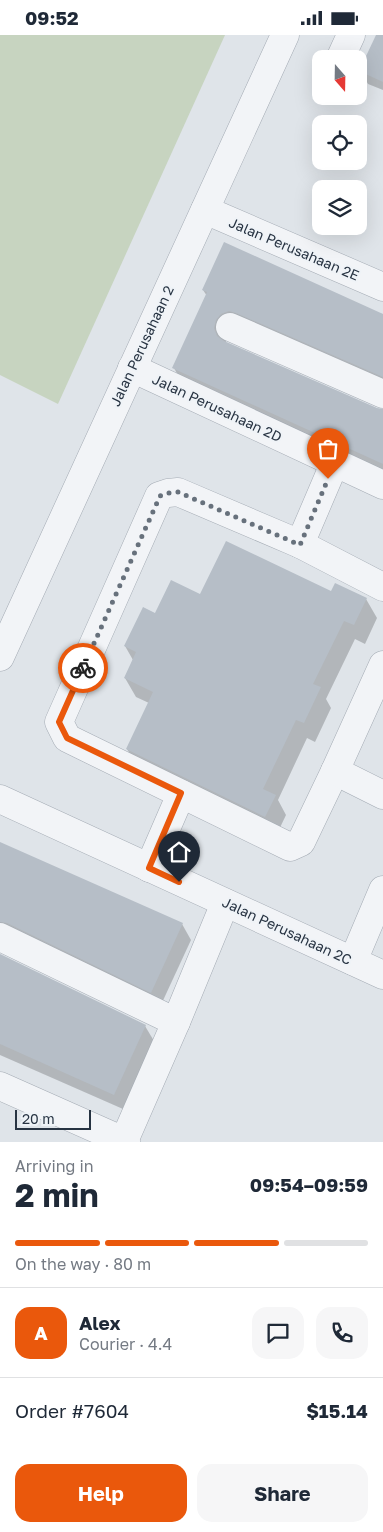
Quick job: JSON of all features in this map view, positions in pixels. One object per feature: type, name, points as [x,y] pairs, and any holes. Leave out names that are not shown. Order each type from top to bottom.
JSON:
[{"type":"street","name":"Jalan Perusahaan 2","points":[[0,657],[285,35]]},
{"type":"street","points":[[344,50],[352,35]]},
{"type":"street","name":"Jalan Perusahaan 2E","points":[[205,210],[383,287]]},
{"type":"street","points":[[230,327],[383,394]]},
{"type":"street","name":"Jalan Perusahaan 2D","points":[[132,369],[383,485]]},
{"type":"street","points":[[300,545],[335,462]]},
{"type":"street","points":[[383,587],[300,545],[178,492],[160,496],[59,722],[67,738],[290,847],[301,842],[336,771],[383,665]]},
{"type":"street","points":[[336,771],[383,795]]},
{"type":"street","points":[[149,868],[181,793]]},
{"type":"street","name":"Jalan Perusahaan 2C","points":[[0,799],[383,975]]},
{"type":"street","points":[[353,961],[383,890]]},
{"type":"street","points":[[0,1086],[125,1142],[225,903]]},
{"type":"street","points":[[0,937],[176,1021]]},
{"type":"green space","points":[[0,35],[225,35],[58,404],[0,375]]},
{"type":"building","points":[[376,35],[383,35],[383,82],[368,75],[368,52]]},
{"type":"building","points":[[224,242],[383,314],[383,377],[236,313],[229,311],[221,314],[216,320],[214,328],[217,336],[224,341],[383,409],[383,464],[172,368],[207,292],[202,290]]},
{"type":"building","points":[[226,541],[331,591],[335,583],[367,598],[354,625],[344,621],[313,684],[321,687],[304,723],[296,720],[263,789],[276,795],[265,817],[126,749],[153,692],[124,678],[136,652],[124,646],[143,607],[155,613],[171,580],[200,594]]},
{"type":"building","points":[[0,842],[183,923],[151,993],[7,923],[0,922]]},
{"type":"building","points":[[0,954],[146,1025],[114,1095],[0,1044]]},
{"type":"way so far","points":[[83,668],[160,496],[178,492],[300,545],[328,479]]},
{"type":"route","points":[[83,668],[59,722],[67,738],[181,793],[149,868],[179,882]]}]
